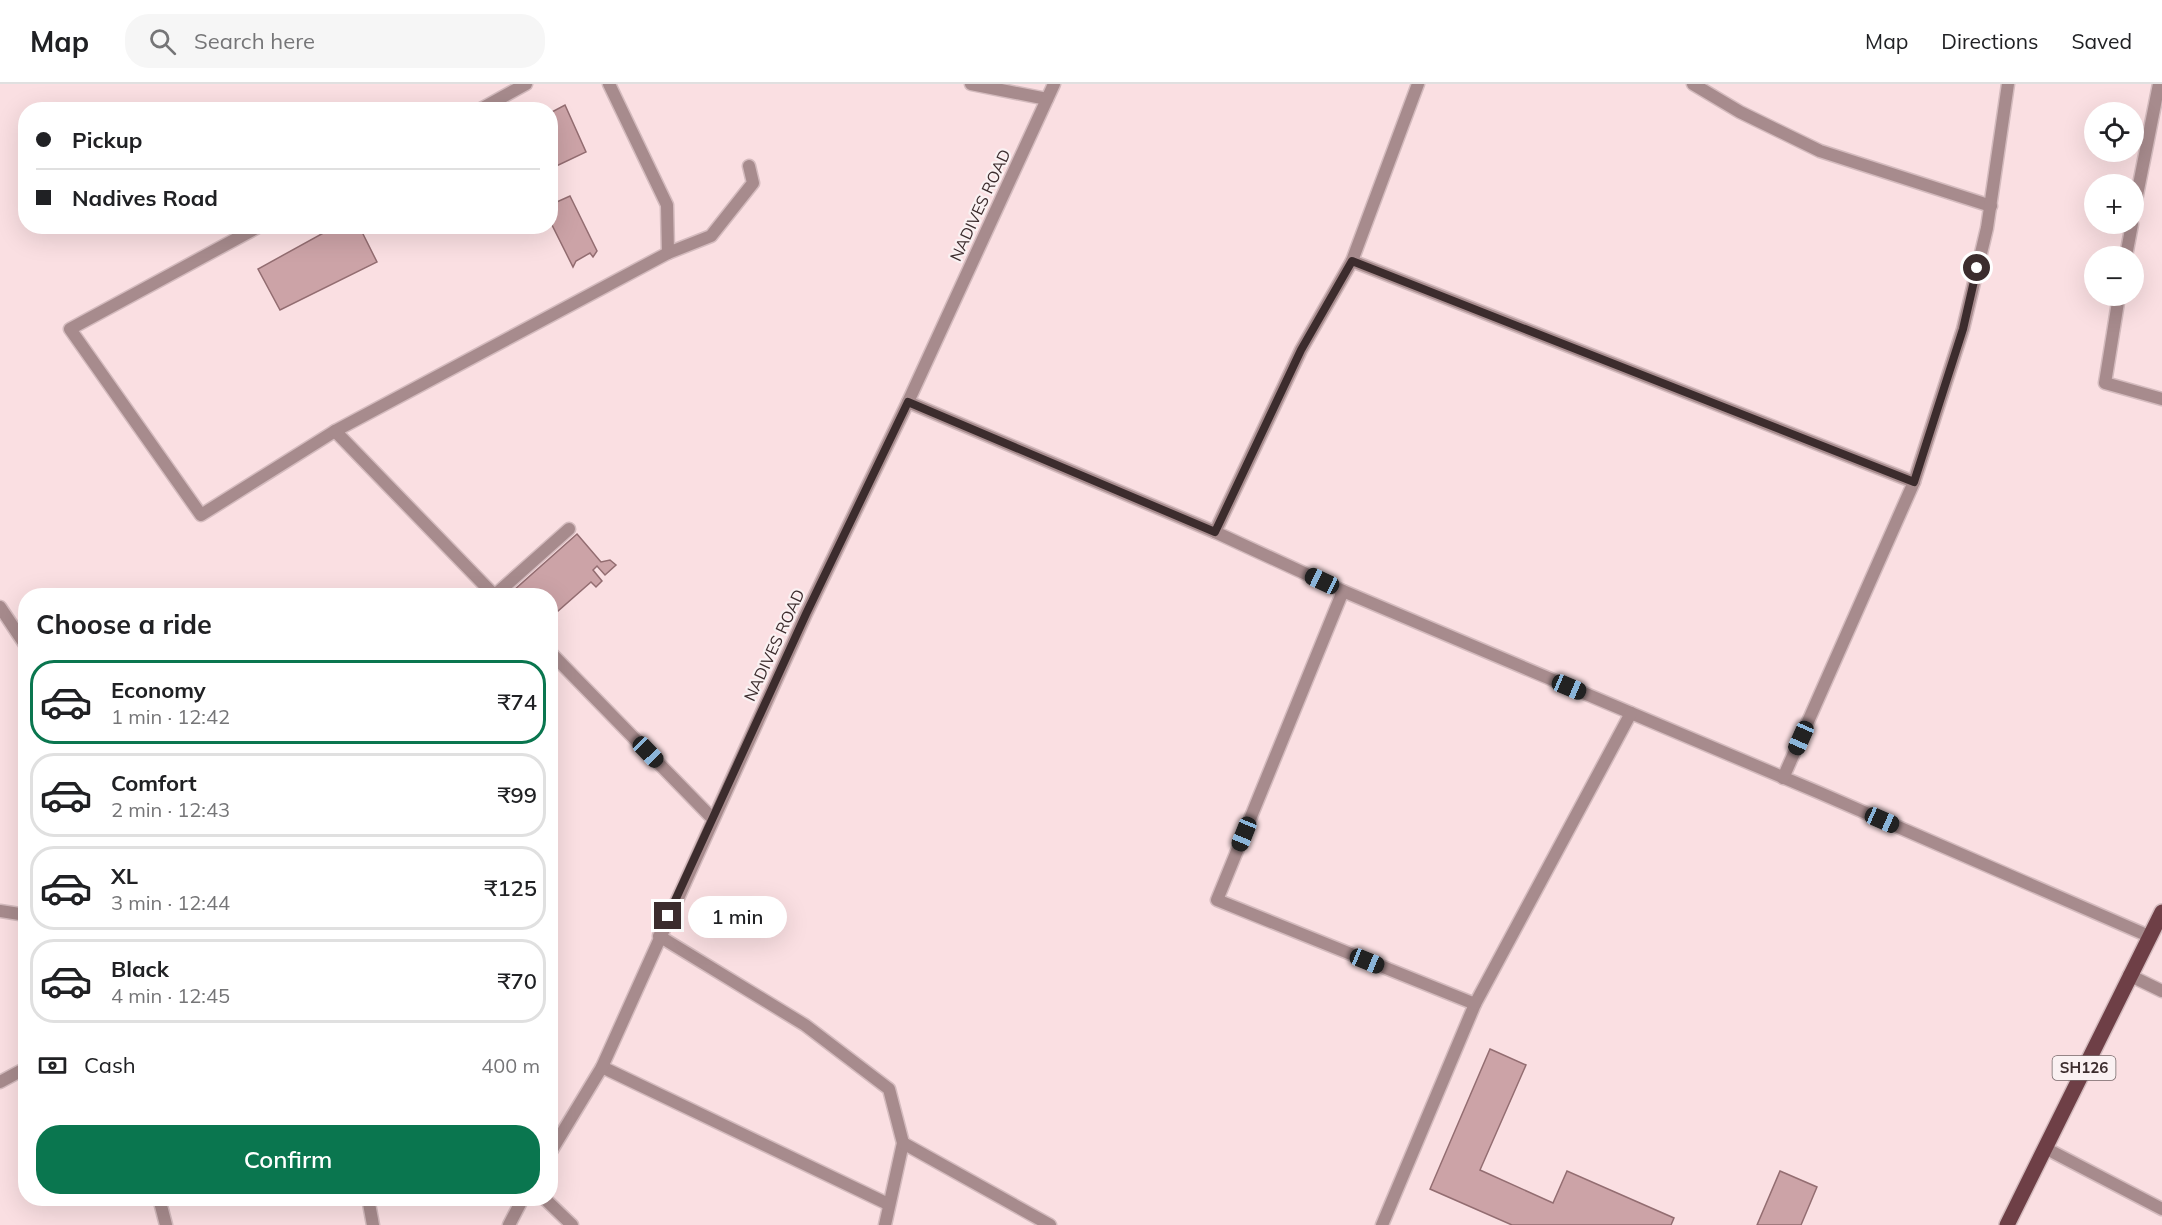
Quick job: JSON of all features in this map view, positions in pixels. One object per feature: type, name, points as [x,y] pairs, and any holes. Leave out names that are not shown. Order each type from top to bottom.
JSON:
[{"type":"main road","name":"SH126","points":[[2007,1225],[2162,912]]},
{"type":"street","points":[[493,102],[526,84]]},
{"type":"street","points":[[609,84],[667,205],[668,253]]},
{"type":"street","points":[[971,84],[1047,99]]},
{"type":"street","name":"NADIVES ROAD","points":[[558,1140],[602,1068],[659,936],[806,614],[908,402],[1054,84]]},
{"type":"street","points":[[1215,532],[1301,350],[1352,261],[1418,84]]},
{"type":"street","points":[[1693,84],[1740,112],[1820,151],[1991,206]]},
{"type":"street","points":[[1783,778],[1914,482],[1963,329],[1991,206],[2008,84]]},
{"type":"street","points":[[2141,174],[2159,84]]},
{"type":"street","points":[[245,234],[70,329],[201,515],[335,431],[668,253],[711,236],[753,183],[749,166]]},
{"type":"street","points":[[1352,261],[1914,482]]},
{"type":"street","points":[[2118,306],[2105,384],[2162,399]]},
{"type":"street","points":[[908,402],[1215,532],[1343,591],[2151,937]]},
{"type":"street","points":[[335,431],[488,588]]},
{"type":"street","points":[[503,588],[568,529]]},
{"type":"street","points":[[1343,591],[1217,900],[1475,1004]]},
{"type":"street","points":[[0,607],[18,634]]},
{"type":"street","points":[[558,660],[713,819]]},
{"type":"street","points":[[1382,1225],[1475,1004],[1631,713]]},
{"type":"street","points":[[0,911],[18,914]]},
{"type":"street","points":[[659,936],[805,1025],[889,1089],[903,1143],[885,1225]]},
{"type":"street","points":[[2129,975],[2162,991]]},
{"type":"street","points":[[602,1068],[888,1204]]},
{"type":"street","points":[[0,1082],[18,1072]]},
{"type":"street","points":[[903,1143],[1033,1221],[1050,1225]]},
{"type":"street","points":[[2045,1148],[2162,1209]]},
{"type":"street","points":[[161,1206],[166,1225]]},
{"type":"street","points":[[369,1206],[373,1225]]},
{"type":"street","points":[[509,1225],[519,1206]]},
{"type":"street","points":[[552,1206],[572,1225]]},
{"type":"building","points":[[565,105],[586,152],[558,165],[558,109]]},
{"type":"building","points":[[570,196],[597,251],[593,257],[590,253],[576,261],[573,267],[556,234],[558,201]]},
{"type":"building","points":[[321,234],[363,234],[377,262],[280,310],[258,269]]},
{"type":"building","points":[[577,534],[601,562],[610,560],[616,565],[605,575],[597,566],[593,570],[602,581],[596,587],[591,582],[558,611],[558,588],[516,588]]},
{"type":"building","points":[[1490,1049],[1526,1065],[1480,1170],[1553,1203],[1567,1171],[1674,1218],[1671,1225],[1512,1225],[1430,1189]]},
{"type":"building","points":[[1780,1171],[1817,1187],[1801,1225],[1757,1225]]},
{"type":"route","points":[[668,916],[806,614],[908,402],[1215,532],[1301,350],[1352,261],[1914,482],[1963,329],[1977,268]]}]
